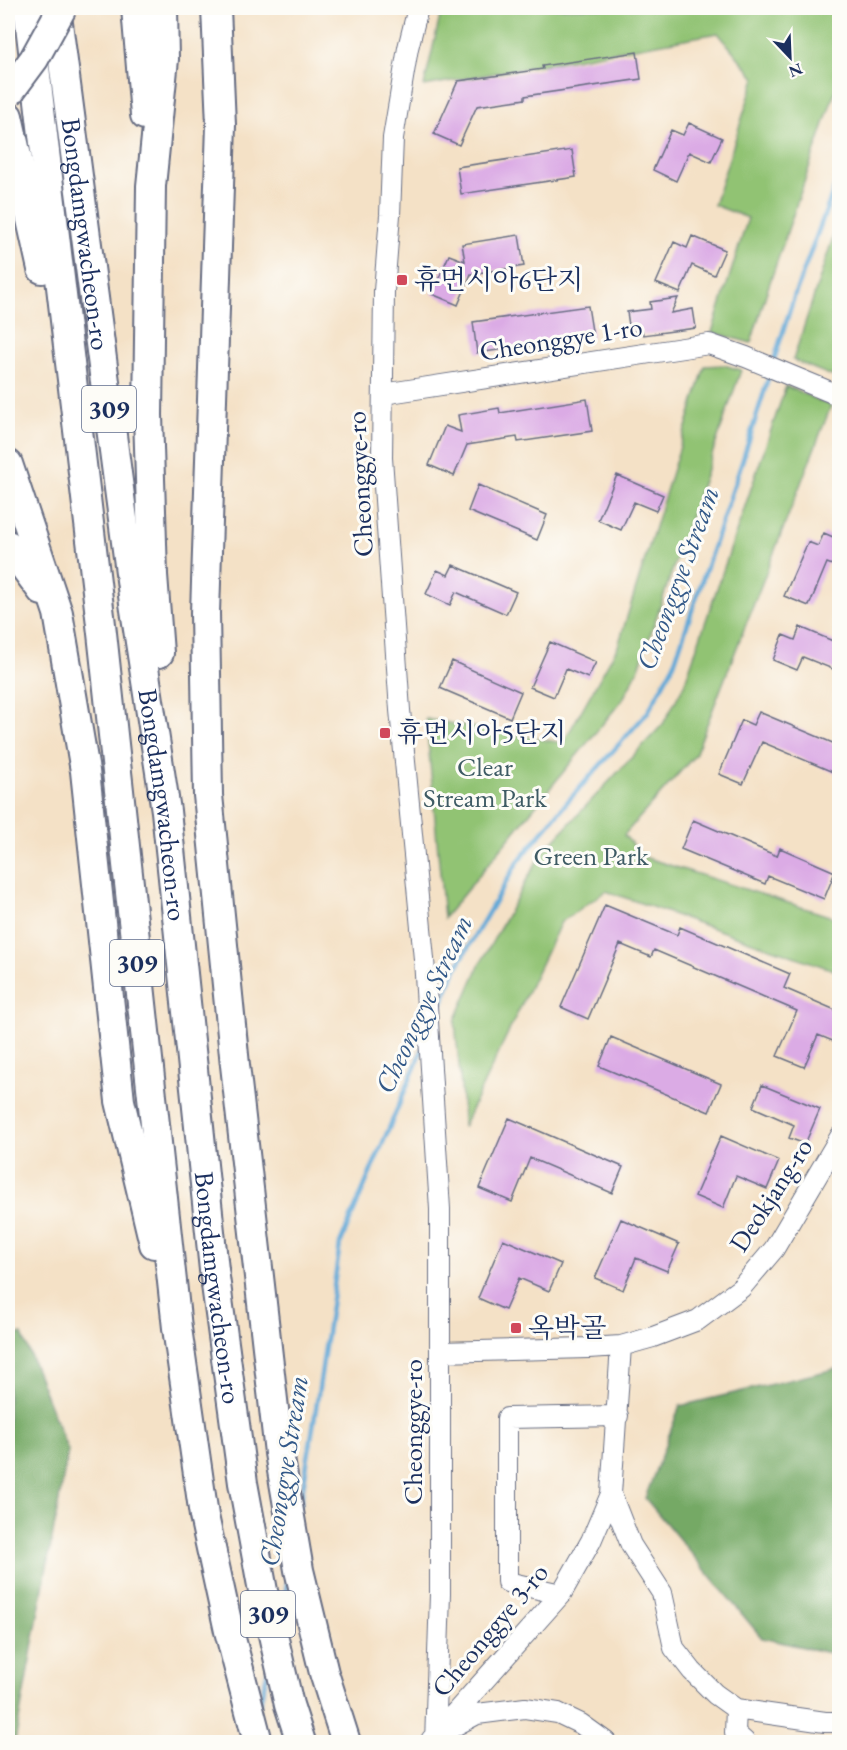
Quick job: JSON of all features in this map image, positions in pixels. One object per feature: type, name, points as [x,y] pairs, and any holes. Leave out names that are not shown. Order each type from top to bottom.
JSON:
[{"type":"highway","name":"Bongdamgwacheon-ro","points":[[28,8],[102,633],[177,1328],[204,1516],[229,1630],[258,1743]]},
{"type":"highway","name":"Bongdamgwacheon-ro","points":[[56,8],[134,603],[166,811],[213,1258],[243,1483],[266,1603],[289,1705],[301,1743]]},
{"type":"highway","points":[[8,94],[34,58],[62,8]]},
{"type":"highway","points":[[136,8],[151,186]]},
{"type":"highway","points":[[163,8],[164,58],[151,186],[148,415],[153,576],[167,754],[166,811]]},
{"type":"highway","name":"Bongdamgwacheon-ro","points":[[216,8],[221,125],[205,613],[208,795],[235,1065],[279,1453],[299,1570],[324,1672],[346,1743]]},
{"type":"highway","points":[[8,116],[74,409]]},
{"type":"highway","name":"Bongdamgwacheon-ro","points":[[8,464],[58,614],[85,771],[120,1101],[146,1216],[177,1328]]},
{"type":"highway","points":[[8,545],[58,614]]},
{"type":"street","name":"Cheonggye-ro","points":[[418,8],[408,48],[393,138],[384,291],[382,458],[400,710],[424,959],[440,1209],[440,1594],[433,1741]]},
{"type":"street","name":"Cheonggye 1-ro","points":[[383,394],[709,344],[840,396]]},
{"type":"street","name":"Deokjang-ro","points":[[440,1352],[621,1346],[698,1320],[741,1288],[774,1249],[840,1137]]},
{"type":"street","name":"Cheonggye 3-ro","points":[[433,1741],[561,1594],[591,1541],[611,1494],[621,1346]]},
{"type":"street","points":[[561,1594],[507,1582],[507,1418],[618,1416]]},
{"type":"street","points":[[611,1494],[631,1545],[662,1593],[674,1648],[692,1671],[715,1694],[736,1709],[825,1722],[840,1722]]},
{"type":"street","points":[[433,1741],[477,1714],[525,1708],[558,1713],[581,1724],[606,1743]]},
{"type":"street","points":[[736,1709],[735,1734],[745,1743]]},
{"type":"green space","points":[[442,8],[839,8],[839,80],[751,343],[712,332],[748,218],[714,205],[755,78],[718,33],[424,86]]},
{"type":"green space","points":[[839,219],[839,379],[793,360]]},
{"type":"green space","name":"Clear Stream Park","points":[[724,365],[741,370],[639,668],[623,699],[444,918],[426,719],[563,743],[618,646],[705,366]]},
{"type":"green space","name":"Green Park","points":[[786,386],[831,406],[695,755],[624,835],[644,857],[839,919],[839,972],[606,891],[561,922],[463,1127],[455,1021],[479,966],[541,854],[663,724],[684,685]]},
{"type":"green space","points":[[8,1334],[22,1334],[68,1451],[15,1742],[8,1742]]},
{"type":"green space","points":[[840,1368],[839,1655],[762,1638],[645,1498],[680,1406]]},
{"type":"building","points":[[637,52],[641,79],[525,96],[525,99],[477,106],[459,145],[434,134],[458,81]]},
{"type":"building","points":[[689,123],[722,138],[711,162],[689,152],[676,181],[653,170],[671,130],[683,135]]},
{"type":"building","points":[[572,150],[576,177],[461,194],[457,167]]},
{"type":"building","points":[[519,235],[524,266],[471,274],[458,305],[432,294],[449,255],[465,261],[462,244]]},
{"type":"building","points":[[692,236],[725,250],[714,275],[692,265],[680,293],[656,283],[674,242],[687,248]]},
{"type":"building","points":[[678,298],[671,313],[693,309],[696,328],[643,335],[642,330],[630,332],[627,312],[651,309],[650,302]]},
{"type":"building","points":[[588,306],[593,337],[477,353],[473,322]]},
{"type":"building","points":[[587,399],[592,431],[518,442],[517,437],[467,445],[454,476],[429,465],[445,426],[461,432],[458,415],[499,408],[500,413]]},
{"type":"building","points":[[617,475],[663,495],[656,511],[634,502],[621,530],[598,520]]},
{"type":"building","points":[[478,485],[547,515],[537,540],[468,511]]},
{"type":"building","points":[[824,533],[840,540],[840,568],[827,563],[809,606],[784,596],[808,542],[818,546]]},
{"type":"building","points":[[453,565],[516,592],[506,614],[456,592],[450,605],[426,594],[437,570],[448,575]]},
{"type":"building","points":[[800,627],[840,644],[840,672],[803,657],[797,670],[773,660],[783,635],[795,640]]},
{"type":"building","points":[[550,642],[596,662],[588,678],[566,669],[554,697],[530,687]]},
{"type":"building","points":[[452,661],[521,692],[510,718],[440,688]]},
{"type":"building","points":[[759,712],[840,746],[840,775],[762,742],[743,784],[719,774],[742,720],[753,725]]},
{"type":"building","points":[[693,820],[777,856],[780,848],[835,872],[824,899],[768,876],[765,884],[681,849]]},
{"type":"building","points":[[605,905],[677,935],[680,927],[790,974],[784,988],[840,1012],[840,1044],[818,1035],[804,1067],[777,1056],[797,1011],[654,950],[651,957],[620,944],[588,1019],[561,1007]]},
{"type":"building","points":[[611,1037],[721,1084],[709,1112],[599,1066]]},
{"type":"building","points":[[762,1085],[820,1109],[805,1144],[789,1138],[794,1125],[753,1107]]},
{"type":"building","points":[[509,1118],[623,1167],[612,1193],[530,1158],[512,1202],[479,1188]]},
{"type":"building","points":[[721,1136],[779,1161],[767,1189],[736,1176],[723,1208],[695,1196]]},
{"type":"building","points":[[621,1219],[679,1244],[667,1271],[636,1258],[623,1290],[595,1278]]},
{"type":"building","points":[[503,1239],[561,1264],[549,1291],[519,1278],[505,1310],[478,1298]]},
{"type":"waterway","name":"Cheonggye Stream","points":[[773,363],[795,294],[840,173]]},
{"type":"waterway","name":"Cheonggye Stream","points":[[435,1018],[458,965],[517,863],[568,801],[648,712],[674,664],[770,373]]},
{"type":"waterway","name":"Cheonggye Stream","points":[[300,1506],[340,1244],[423,1048]]},
{"type":"waterway","name":"Cheonggye Stream","points":[[281,1618],[288,1579]]},
{"type":"waterway","name":"Cheonggye Stream","points":[[260,1702],[268,1670]]},
{"type":"place","name":"휴먼시아6단지","points":[[402,280]]},
{"type":"place","name":"휴먼시아5단지","points":[[385,733]]},
{"type":"place","name":"옥박골","points":[[516,1328]]}]
